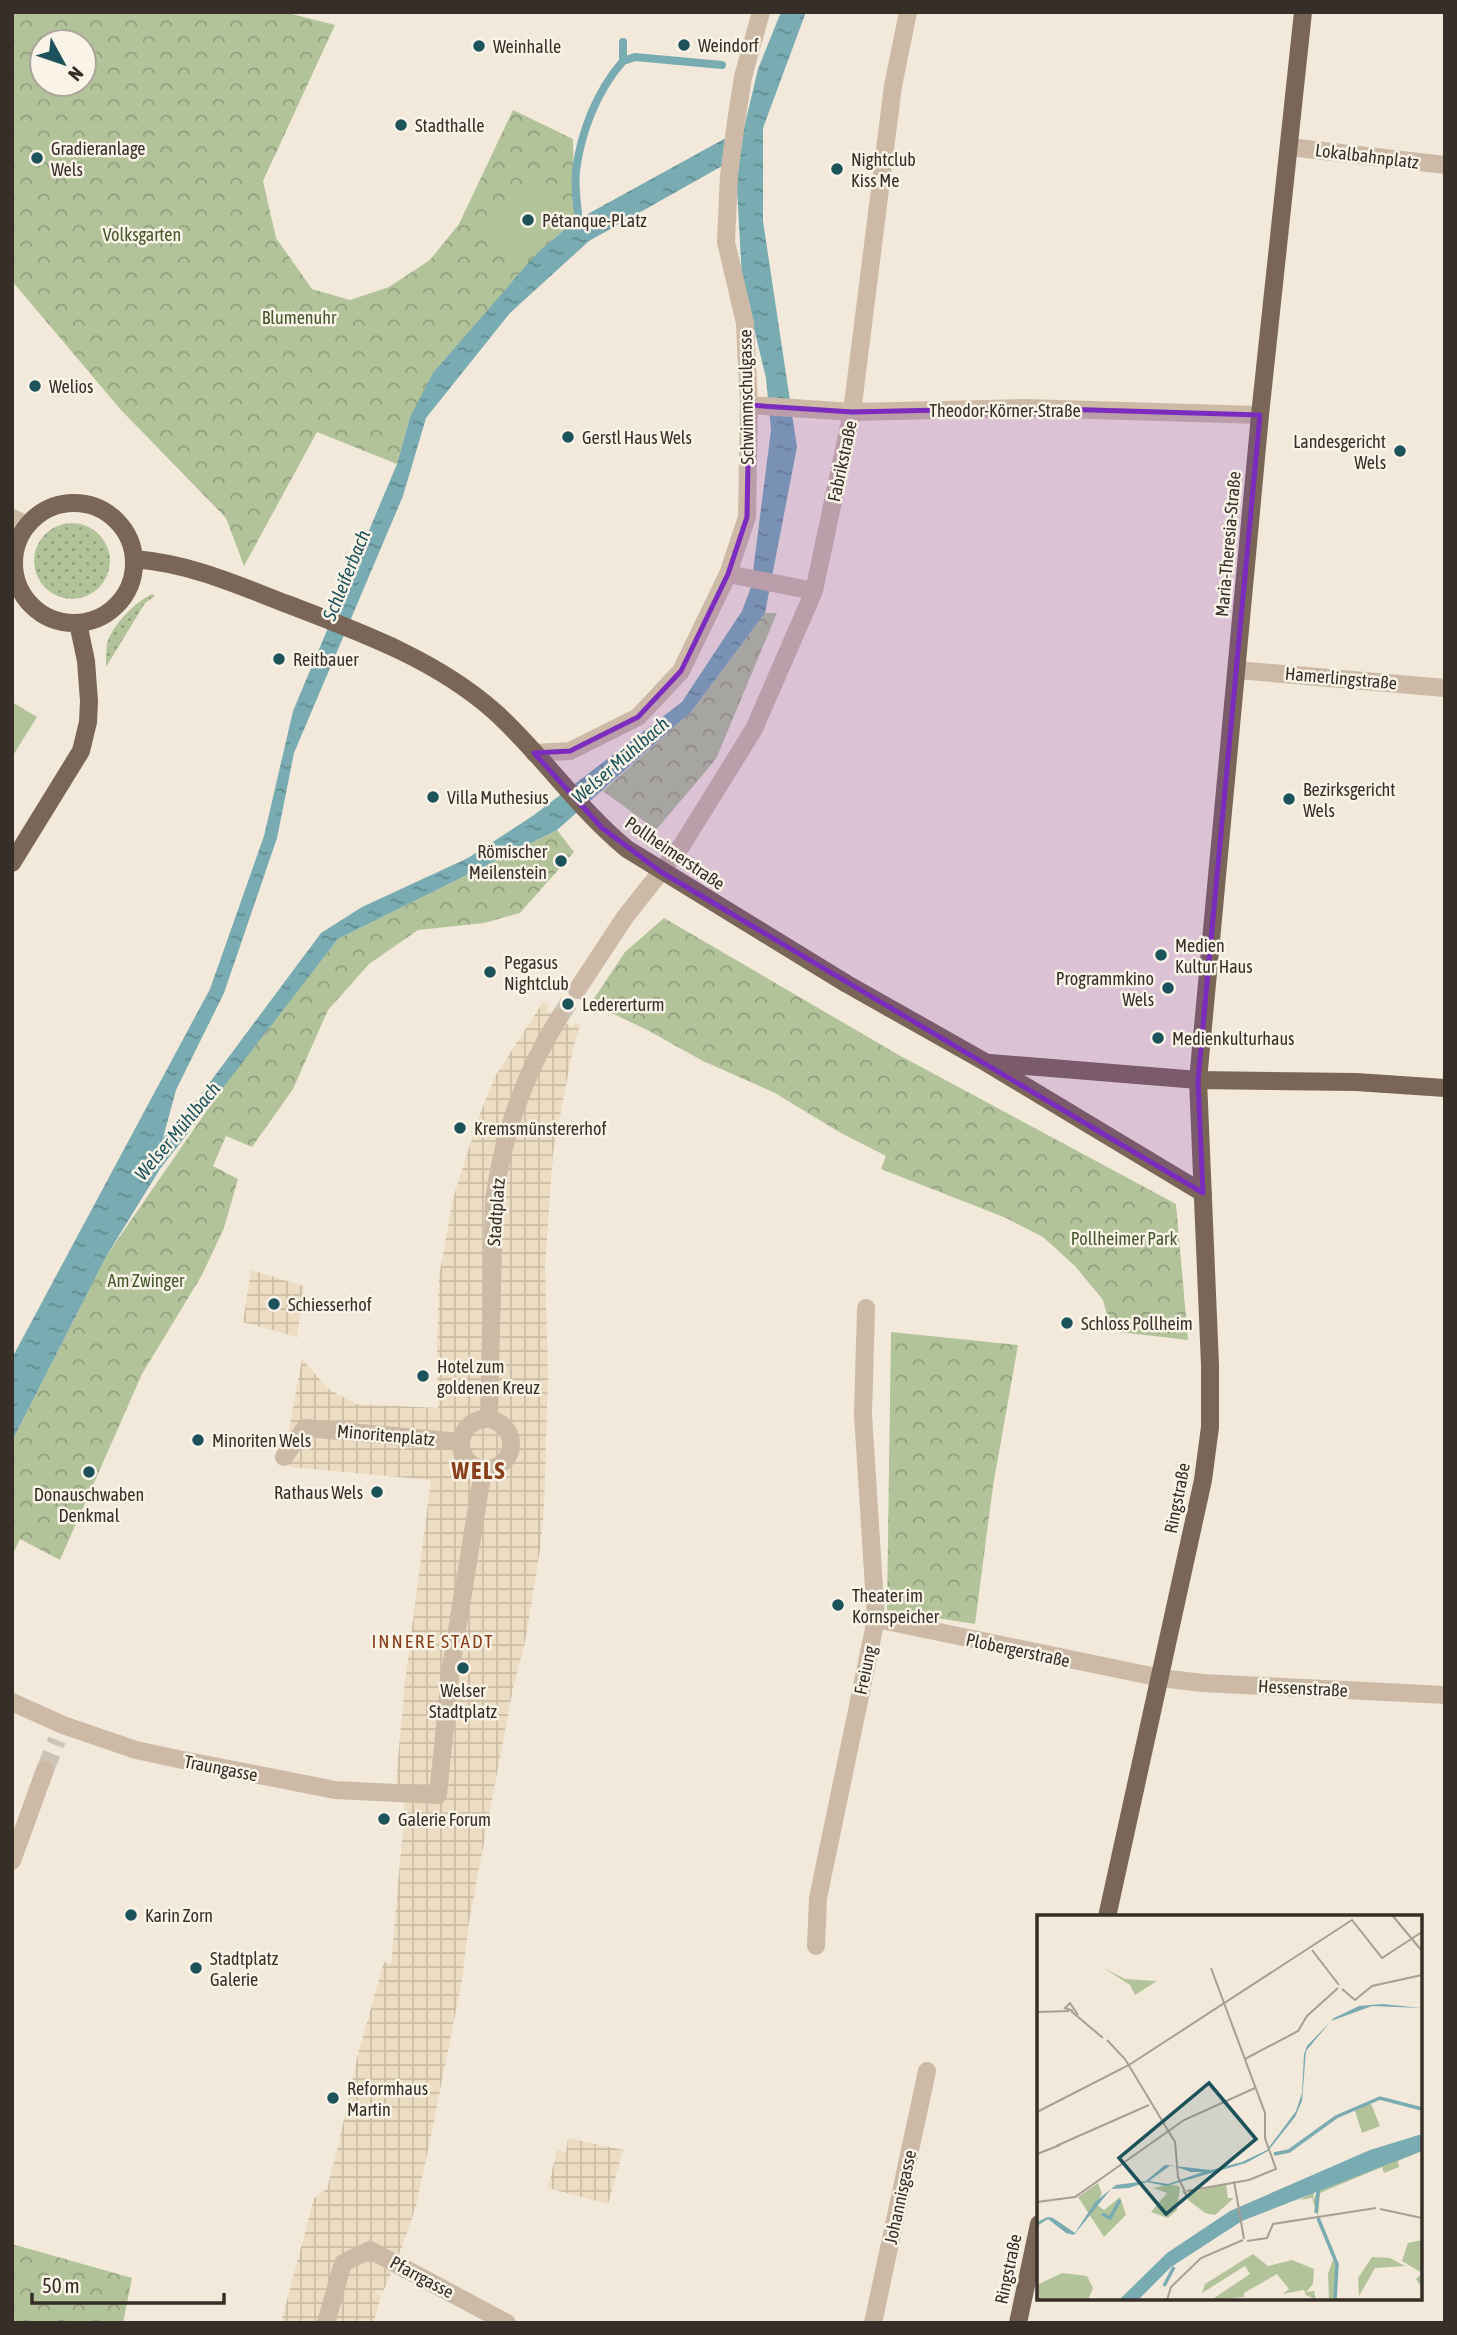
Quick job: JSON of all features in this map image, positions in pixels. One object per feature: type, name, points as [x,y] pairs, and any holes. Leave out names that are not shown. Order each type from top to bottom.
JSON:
[{"type":"main road","name":"Maria-Theresia-Straße","points":[[1198,1080],[1260,415],[1303,12]]},
{"type":"main road","points":[[75,502],[93,505],[109,513],[122,526],[131,542],[135,559],[133,578],[125,596],[104,615],[78,623],[58,621],[40,613],[25,599],[16,581],[13,561],[20,521],[57,505],[75,502]]},
{"type":"main road","name":"Pollheimerstraße","points":[[135,559],[201,570],[332,621],[450,677],[495,712],[589,815],[627,849],[847,984],[987,1063],[1203,1193]]},
{"type":"main road","points":[[12,863],[81,751],[88,722],[89,701],[86,661],[78,623]]},
{"type":"main road","name":"Pollheimerstraße","points":[[987,1063],[1198,1080],[1356,1082],[1445,1088]]},
{"type":"main road","name":"Ringstraße","points":[[1107,1915],[1203,1480],[1210,1427],[1210,1365],[1198,1080]]},
{"type":"main road","name":"Ringstraße","points":[[1018,2323],[1037,2233]]},
{"type":"street","name":"Schwimmschulgasse","points":[[534,754],[570,751],[638,717],[681,671],[728,574],[747,517],[756,406],[745,323],[726,242],[729,175],[736,122],[743,77],[761,12]]},
{"type":"street","name":"Fabrikstraße","points":[[661,872],[682,845],[754,729],[805,590],[852,412],[893,86],[908,12]]},
{"type":"street","name":"Lokalbahnplatz","points":[[1289,147],[1445,165]]},
{"type":"street","name":"Theodor-Körner-Straße","points":[[756,406],[852,412],[1024,408],[1260,415]]},
{"type":"street","points":[[728,574],[805,590]]},
{"type":"street","name":"Hamerlingstraße","points":[[1237,670],[1445,688]]},
{"type":"street","points":[[577,990],[625,917],[661,872]]},
{"type":"street","name":"Stadtplatz","points":[[489,1419],[494,1200],[498,1173],[509,1121],[540,1048],[559,1018]]},
{"type":"street","name":"Freiung","points":[[816,1946],[818,1898],[876,1619],[863,1415],[866,1308]]},
{"type":"street","points":[[489,1419],[505,1427],[512,1443],[507,1460],[500,1466],[475,1468],[464,1457],[461,1442],[463,1434],[474,1422],[489,1419]]},
{"type":"street","name":"Minoritenplatz","points":[[284,1457],[304,1428],[461,1442]]},
{"type":"street","name":"Traungasse","points":[[12,1702],[60,1732],[136,1750],[322,1787],[438,1795],[452,1667],[483,1469]]},
{"type":"street","name":"Plobergerstraße","points":[[876,1619],[1161,1678]]},
{"type":"street","name":"Hessenstraße","points":[[1161,1678],[1203,1683],[1445,1695]]},
{"type":"street","points":[[12,1861],[44,1770]]},
{"type":"street","name":"Johannisgasse","points":[[873,2323],[927,2071]]},
{"type":"street","name":"Pfarrgasse","points":[[326,2323],[343,2263],[370,2250],[502,2322]]},
{"type":"highlighted area","points":[[749,405],[852,412],[1024,408],[1260,415],[1198,1080],[1203,1193],[661,872],[602,828],[534,753],[570,751],[638,717],[681,671],[728,574],[747,517]]},
{"type":"green space","name":"Volksgarten","points":[[12,12],[284,12],[335,25],[263,181],[276,238],[312,289],[350,300],[389,287],[430,260],[459,224],[513,110],[573,139],[575,221],[538,252],[410,417],[397,464],[317,432],[244,566],[226,518],[121,410],[12,281]]},
{"type":"green space","name":"Pétanque-PLatz","points":[[541,178],[571,207],[515,263],[485,233]]},
{"type":"green space","points":[[72,523],[86,526],[99,534],[107,547],[110,561],[107,575],[99,588],[86,596],[72,599],[58,596],[45,588],[37,575],[34,561],[37,547],[45,534],[58,526]]},
{"type":"green space","points":[[152,594],[155,596],[145,603],[106,667],[107,644],[114,629],[132,608]]},
{"type":"green space","points":[[765,613],[777,613],[716,759],[656,830],[603,791],[691,712]]},
{"type":"green space","points":[[12,702],[37,717],[12,757]]},
{"type":"green space","name":"Am Zwinger","points":[[557,830],[574,852],[520,913],[484,923],[418,930],[369,964],[328,1010],[293,1089],[252,1147],[226,1136],[213,1166],[238,1179],[224,1228],[202,1275],[142,1374],[60,1560],[20,1539],[12,1556],[12,1441],[107,1255],[234,1071],[338,939]]},
{"type":"green space","name":"Pollheimer Park","points":[[664,918],[897,1054],[1176,1204],[1188,1340],[1111,1331],[1103,1300],[1075,1266],[1043,1237],[1006,1218],[881,1169],[886,1156],[839,1132],[775,1093],[703,1061],[591,1003],[625,952]]},
{"type":"green space","points":[[891,1332],[1018,1345],[993,1486],[975,1624],[887,1610]]},
{"type":"green space","points":[[12,2244],[132,2278],[123,2323],[12,2323]]},
{"type":"shaded area","name":"Welser Stadtplatz","points":[[543,1002],[549,1006],[546,1010],[572,1027],[575,1022],[580,1025],[553,1152],[545,1267],[548,1373],[544,1509],[525,1642],[513,1688],[469,1922],[462,1980],[416,2206],[383,2292],[377,2290],[376,2294],[381,2295],[374,2322],[281,2323],[314,2198],[327,2189],[357,2058],[384,1962],[391,1964],[405,1806],[396,1782],[405,1682],[431,1480],[290,1467],[284,1457],[302,1359],[328,1389],[356,1404],[438,1408],[439,1276],[453,1199],[479,1116],[496,1075]]},
{"type":"shaded area","name":"Schiesserhof","points":[[251,1270],[304,1286],[297,1337],[243,1322]]},
{"type":"shaded area","points":[[568,2138],[623,2150],[608,2204],[548,2188],[557,2150],[566,2152]]},
{"type":"water","name":"Welser Mühlbach","points":[[781,12],[806,12],[763,128],[763,221],[797,447],[765,613],[691,712],[557,830],[338,939],[160,1169],[107,1255],[12,1441],[12,1358],[210,989],[264,836],[293,711],[397,464],[410,417],[433,373],[538,252],[575,221],[744,128],[758,69]],"holes":[[[738,157],[736,171],[742,279],[766,378],[771,430],[751,587],[742,611],[682,702],[534,815],[468,858],[362,907],[321,933],[193,1105],[163,1138],[176,1090],[224,993],[277,838],[294,753],[403,496],[426,418],[510,313],[589,241]]]},
{"type":"waterway","points":[[579,226],[576,191],[578,156],[598,98],[623,61],[623,42]]},
{"type":"waterway","points":[[623,61],[635,57],[722,65]]},
{"type":"tunnel","points":[[559,1018],[577,990]]},
{"type":"tunnel","points":[[45,1770],[57,1740]]},
{"type":"place","name":"Weindorf","points":[[684,45]]},
{"type":"place","name":"Weinhalle","points":[[479,46]]},
{"type":"place","name":"Stadthalle","points":[[401,125]]},
{"type":"place","name":"Gradieranlage Wels","points":[[37,158]]},
{"type":"place","name":"Nightclub Kiss Me","points":[[837,169]]},
{"type":"place","name":"Pétanque-PLatz","points":[[528,220]]},
{"type":"place","name":"Welios","points":[[35,386]]},
{"type":"place","name":"Gerstl Haus Wels","points":[[568,437]]},
{"type":"place","name":"Landesgericht Wels","points":[[1400,451]]},
{"type":"place","name":"Reitbauer","points":[[279,659]]},
{"type":"place","name":"Villa Muthesius","points":[[433,797]]},
{"type":"place","name":"Bezirksgericht Wels","points":[[1289,799]]},
{"type":"place","name":"Römischer Meilenstein","points":[[561,861]]},
{"type":"place","name":"Medien Kultur Haus","points":[[1161,955]]},
{"type":"place","name":"Pegasus Nightclub","points":[[490,972]]},
{"type":"place","name":"Programmkino Wels","points":[[1168,988]]},
{"type":"place","name":"Ledererturm","points":[[568,1004]]},
{"type":"place","name":"Medienkulturhaus","points":[[1158,1038]]},
{"type":"place","name":"Kremsmünstererhof","points":[[460,1128]]},
{"type":"place","name":"Schiesserhof","points":[[274,1304]]},
{"type":"place","name":"Schloss Pollheim","points":[[1067,1323]]},
{"type":"place","name":"Hotel zum goldenen Kreuz","points":[[423,1376]]},
{"type":"place","name":"Minoriten Wels","points":[[198,1440]]},
{"type":"place","name":"Donauschwaben Denkmal","points":[[89,1472]]},
{"type":"place","name":"Rathaus Wels","points":[[377,1492]]},
{"type":"place","name":"Theater im Kornspeicher","points":[[838,1605]]},
{"type":"place","name":"Welser Stadtplatz","points":[[463,1668]]},
{"type":"place","name":"Galerie Forum","points":[[384,1819]]},
{"type":"place","name":"Karin Zorn","points":[[131,1915]]},
{"type":"place","name":"Stadtplatz Galerie","points":[[196,1968]]},
{"type":"place","name":"Reformhaus Martin","points":[[333,2098]]},
{"type":"district","name":"WELS","points":[[479,1470]]},
{"type":"district","name":"INNERE STADT","points":[[433,1641]]},
{"type":"park label","name":"Blumenuhr","points":[[299,317]]},
{"type":"water label","name":"Schleiferbach","points":[[346,575]]}]
